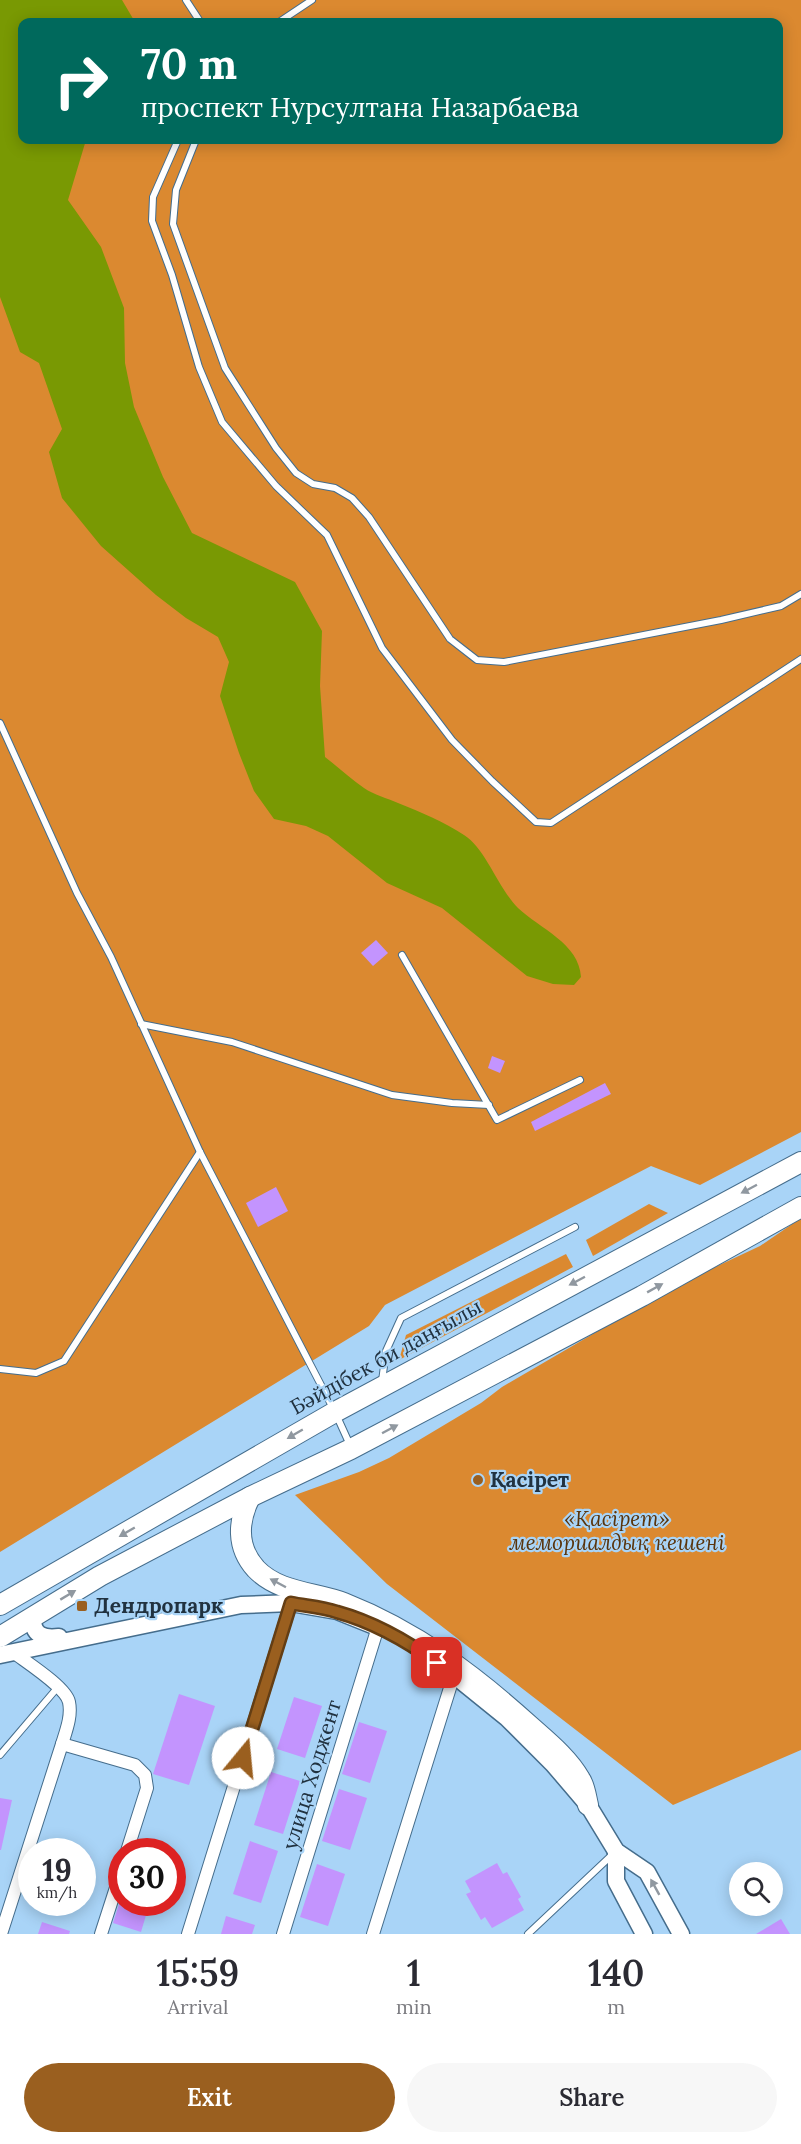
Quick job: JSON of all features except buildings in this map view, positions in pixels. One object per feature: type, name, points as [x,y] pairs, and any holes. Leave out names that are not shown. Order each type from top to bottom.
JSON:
[{"type":"main road","name":"Бәйдібек би даңғылы","points":[[0,1605],[334,1412],[801,1161]]},
{"type":"main road","points":[[0,1637],[100,1576],[250,1497],[351,1449],[632,1301],[801,1207]]},
{"type":"main road","points":[[250,1497],[243,1512],[240,1529],[244,1551],[256,1569],[277,1583],[295,1591],[340,1602],[382,1619],[425,1643],[460,1667],[514,1711],[562,1755],[581,1780],[588,1805]]},
{"type":"main road","points":[[7,1653],[241,1605],[291,1603],[337,1611],[378,1627],[420,1651],[454,1675],[507,1718],[553,1764],[588,1805],[616,1851],[647,1872],[681,1934]]},
{"type":"main road","points":[[33,1617],[32,1626],[35,1632],[49,1638],[125,1628]]},
{"type":"main road","points":[[616,1851],[616,1881],[644,1934]]},
{"type":"street","points":[[188,1934],[291,1603]]},
{"type":"street","name":"улица Ходжент","points":[[283,1934],[378,1627]]},
{"type":"street","points":[[1,1934],[63,1744],[69,1716],[69,1700],[58,1687],[7,1653]]},
{"type":"street","points":[[373,1934],[454,1675]]},
{"type":"street","points":[[63,1744],[135,1765],[145,1775],[147,1788],[131,1838]]},
{"type":"street","points":[[101,1934],[108,1912]]},
{"type":"lane","points":[[186,0],[198,18]]},
{"type":"lane","points":[[285,18],[312,0]]},
{"type":"lane","points":[[176,144],[153,197],[152,221],[172,275],[199,367],[222,422],[276,486],[327,535],[382,648],[452,740],[536,822],[551,823],[801,659]]},
{"type":"lane","points":[[194,144],[176,190],[173,224],[225,368],[276,448],[296,473],[313,484],[334,488],[352,498],[369,517],[450,639],[477,660],[504,662],[721,620],[781,606],[801,594]]},
{"type":"lane","points":[[0,723],[77,893],[111,957],[200,1152],[351,1449]]},
{"type":"lane","points":[[402,955],[497,1120],[580,1080]]},
{"type":"lane","points":[[141,1024],[232,1042],[392,1095],[452,1103],[489,1105]]},
{"type":"lane","points":[[0,1369],[36,1373],[64,1360],[200,1152]]},
{"type":"lane","points":[[381,1387],[386,1351],[401,1318],[575,1227]]},
{"type":"lane","points":[[0,1755],[58,1687]]},
{"type":"lane","points":[[528,1934],[616,1851]]},
{"type":"green space","points":[[0,0],[801,0],[801,1132],[700,1185],[651,1166],[385,1305],[369,1326],[0,1552]]},
{"type":"green space","points":[[649,1204],[668,1213],[593,1256],[586,1240]]},
{"type":"green space","name":"«Қасірет» мемориалдық кешені","points":[[801,1218],[801,1750],[673,1805],[387,1584],[295,1495],[359,1472],[389,1458],[481,1403],[502,1387],[677,1285],[760,1246]]},
{"type":"green space","points":[[566,1254],[573,1267],[399,1360],[406,1335]]},
{"type":"shaded area","points":[[0,0],[122,0],[133,18],[18,18],[18,144],[85,144],[68,200],[101,247],[124,308],[125,363],[134,407],[163,477],[192,533],[295,582],[322,631],[320,686],[325,757],[354,781],[376,795],[415,810],[472,841],[518,908],[557,938],[573,955],[579,965],[581,977],[574,985],[553,984],[527,976],[442,908],[387,883],[328,836],[306,826],[274,819],[254,791],[220,696],[229,662],[218,637],[186,618],[156,595],[101,546],[62,498],[49,452],[62,429],[39,363],[20,352],[0,297]]},
{"type":"place","name":"Қасірет","points":[[478,1480]]},
{"type":"place","name":"Дендропарк","points":[[82,1606]]},
{"type":"route","points":[[243,1758],[291,1603],[337,1611],[378,1627],[437,1663]]}]
